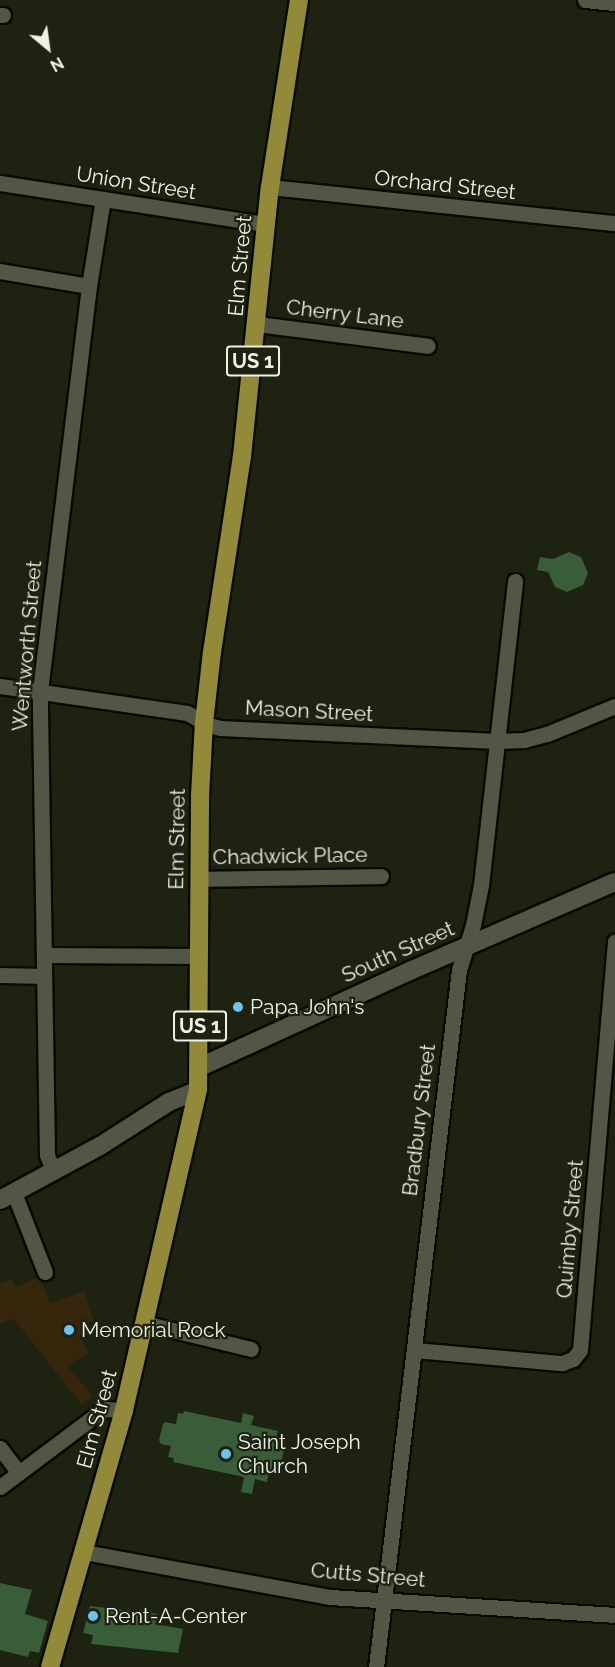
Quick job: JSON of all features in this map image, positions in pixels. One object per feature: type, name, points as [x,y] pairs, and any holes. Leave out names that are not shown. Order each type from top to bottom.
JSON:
[{"type":"main road","name":"Elm Street","points":[[50,1667],[124,1410],[198,1090],[200,1067],[199,879],[204,723],[212,652],[242,456],[270,187],[299,0]]},
{"type":"street","points":[[585,0],[615,3]]},
{"type":"street","name":"Union Street","points":[[0,183],[266,224]]},
{"type":"street","name":"Orchard Street","points":[[270,187],[615,223]]},
{"type":"street","name":"Wentworth Street","points":[[54,1171],[47,1155],[40,691],[89,286],[103,199]]},
{"type":"street","points":[[0,271],[89,286]]},
{"type":"street","name":"Cherry Lane","points":[[257,324],[428,346]]},
{"type":"street","name":"Bradbury Street","points":[[376,1667],[454,1004],[465,947],[473,925],[481,885],[515,581]]},
{"type":"street","name":"Mason Street","points":[[0,686],[187,713],[204,723],[220,728],[497,741],[524,740],[547,734],[615,706]]},
{"type":"street","name":"Chadwick Place","points":[[199,879],[381,876]]},
{"type":"street","name":"South Street","points":[[200,1067],[465,947],[614,885]]},
{"type":"street","name":"Quimby Street","points":[[415,1350],[562,1364],[573,1359],[580,1350],[615,941]]},
{"type":"street","points":[[44,955],[199,956]]},
{"type":"street","points":[[0,975],[44,976]]},
{"type":"street","points":[[45,1272],[7,1197],[100,1146],[169,1102],[198,1090]]},
{"type":"street","points":[[144,1323],[251,1349]]},
{"type":"street","points":[[0,1487],[100,1412],[124,1410]]},
{"type":"street","points":[[0,1448],[19,1473]]},
{"type":"street","name":"Cutts Street","points":[[84,1552],[330,1597],[615,1615]]},
{"type":"shaded area","points":[[40,1277],[50,1304],[84,1291],[94,1321],[85,1324],[87,1333],[80,1336],[88,1353],[67,1366],[93,1396],[82,1405],[14,1319],[0,1324],[0,1284],[12,1279],[15,1287]]},
{"type":"building","points":[[569,552],[581,557],[588,573],[583,585],[567,592],[555,587],[548,572],[537,570],[540,557],[553,559]]},
{"type":"building","name":"Saint Joseph Church","points":[[184,1411],[241,1423],[243,1413],[254,1416],[251,1425],[278,1431],[275,1443],[285,1445],[279,1472],[269,1470],[267,1482],[255,1479],[252,1494],[241,1492],[244,1477],[173,1462],[174,1458],[168,1457],[171,1446],[161,1444],[159,1440],[163,1424],[165,1422],[176,1424],[178,1413],[183,1414]]},
{"type":"building","points":[[0,1583],[32,1590],[25,1614],[48,1621],[39,1653],[30,1651],[28,1657],[0,1650]]},
{"type":"building","points":[[90,1606],[158,1614],[155,1624],[183,1629],[178,1653],[91,1644],[93,1635],[83,1633]]},
{"type":"place","name":"Papa John's","points":[[238,1007]]},
{"type":"place","name":"Memorial Rock","points":[[69,1330]]},
{"type":"place","name":"Saint Joseph Church","points":[[226,1454]]},
{"type":"place","name":"Rent-A-Center","points":[[93,1616]]}]
